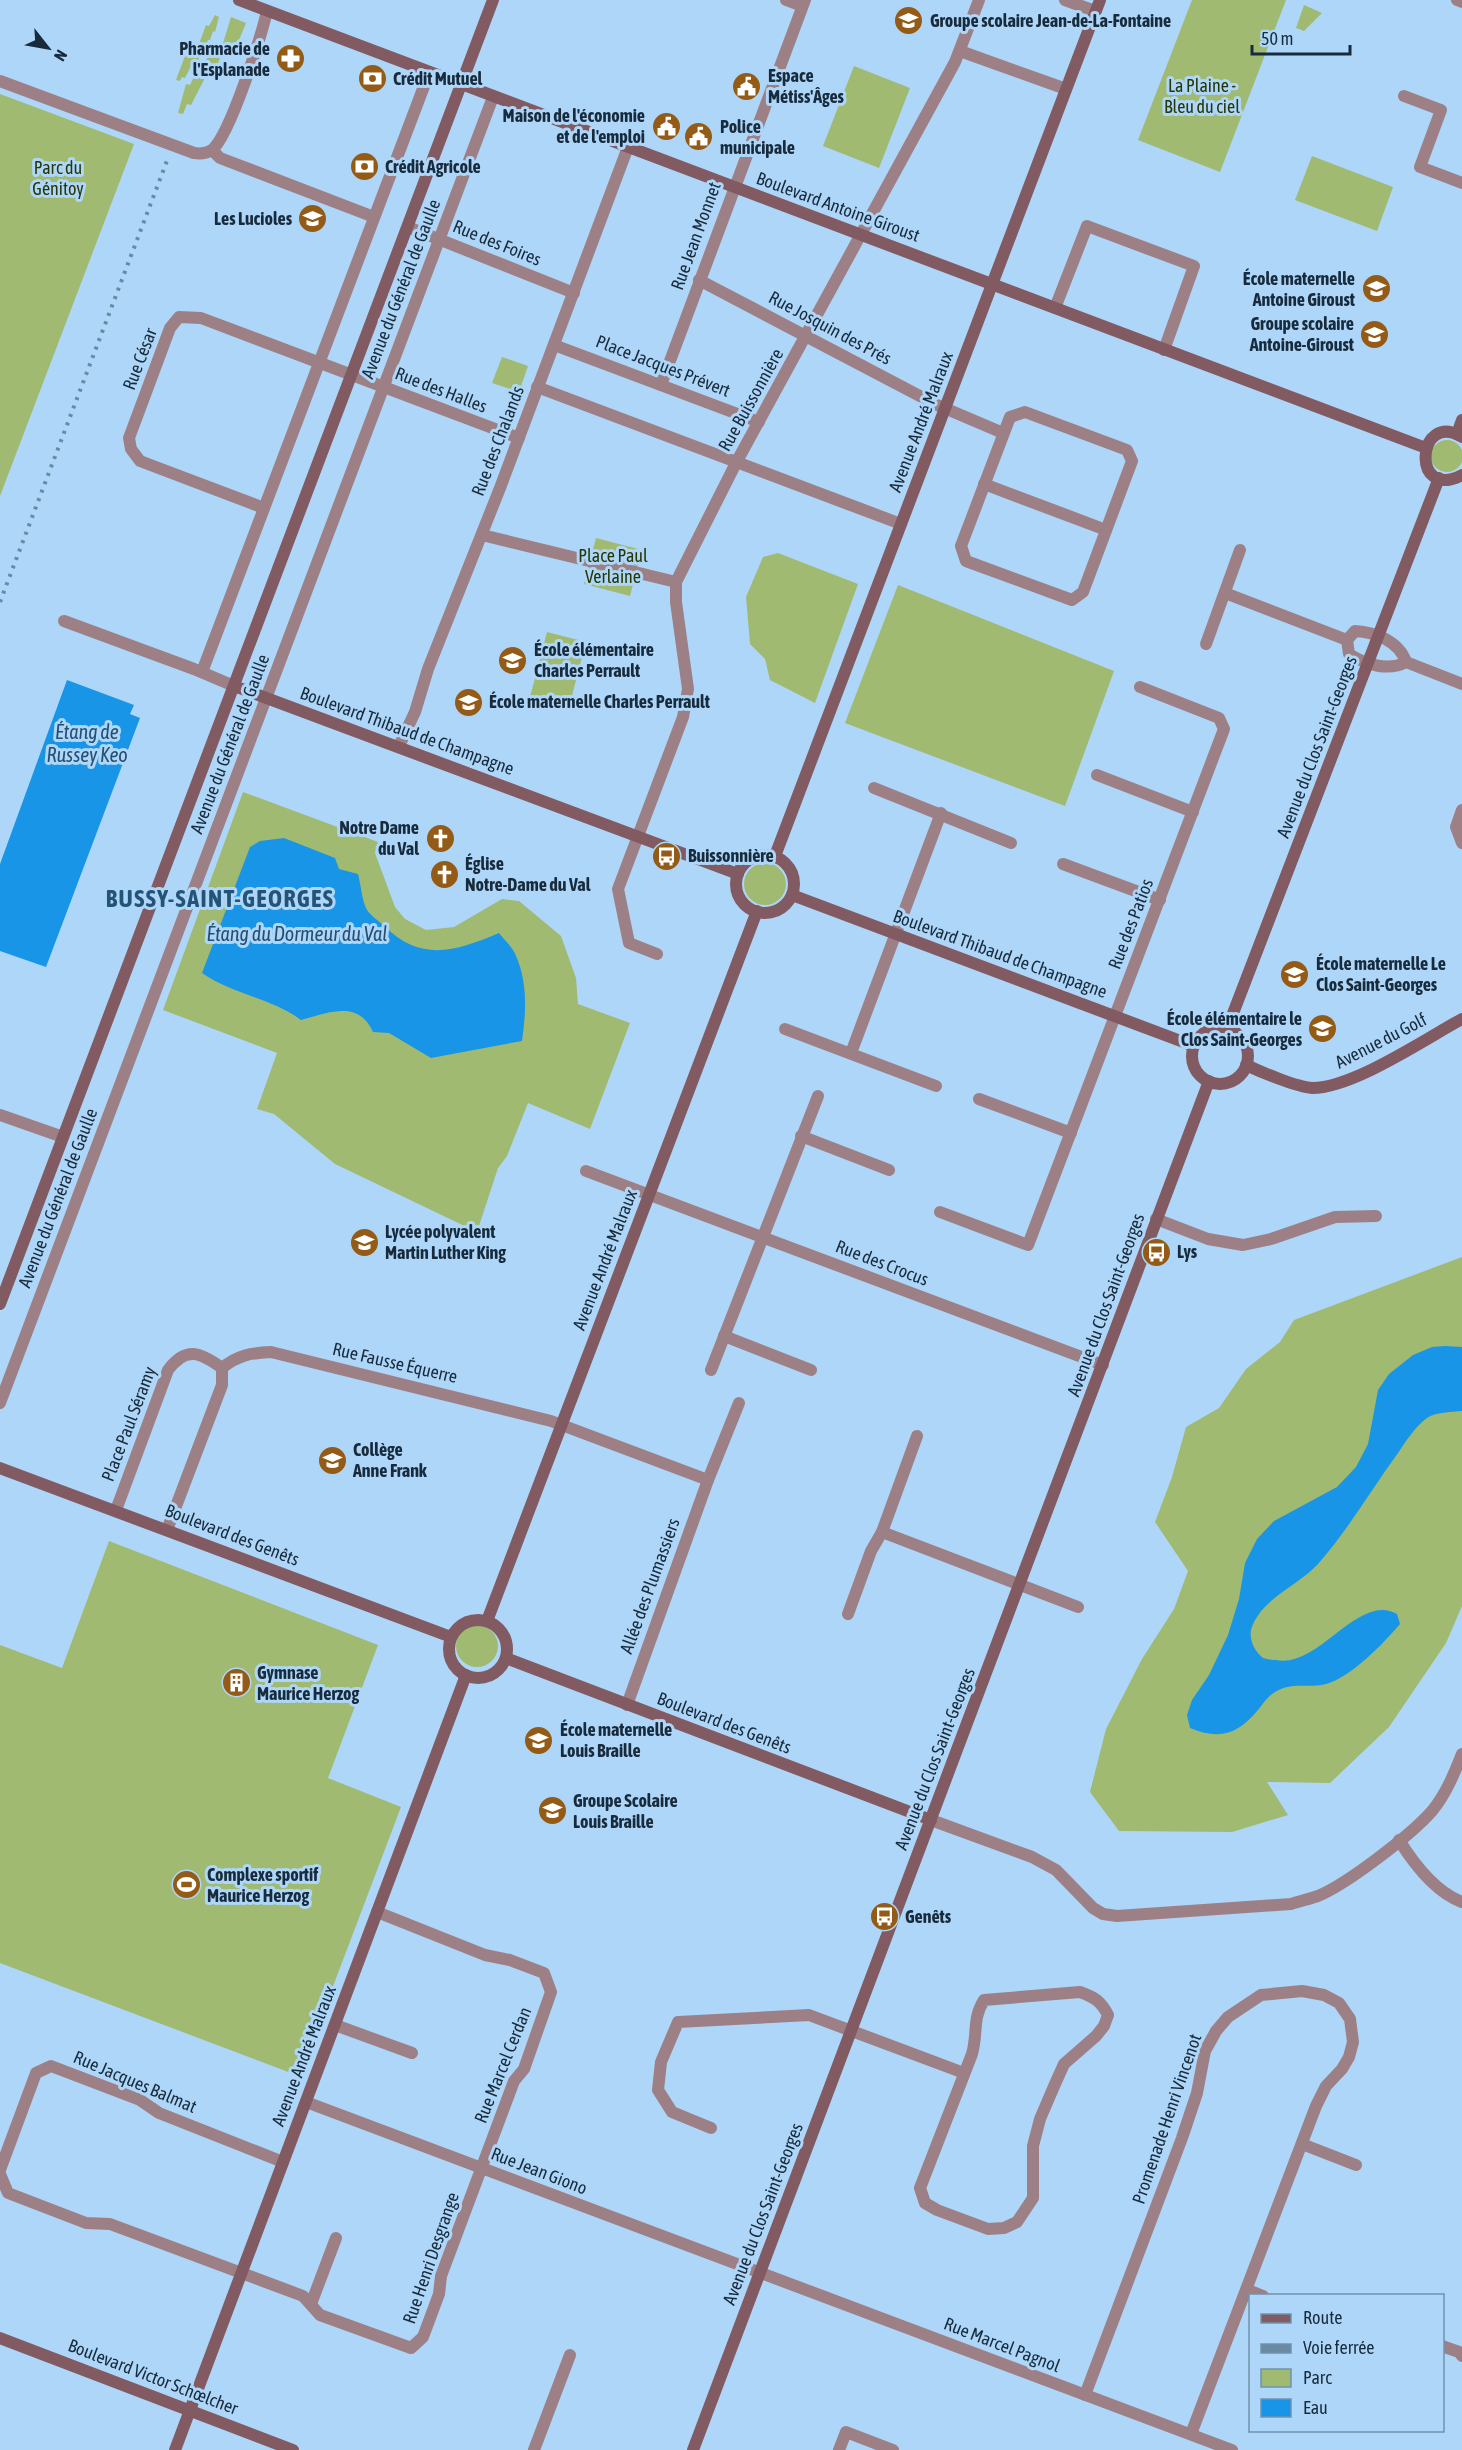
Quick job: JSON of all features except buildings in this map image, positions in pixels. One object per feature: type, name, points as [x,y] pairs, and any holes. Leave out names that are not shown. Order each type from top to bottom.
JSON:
[{"type":"street","name":"Boulevard Antoine Giroust","points":[[239,0],[1426,448]]},
{"type":"street","name":"Avenue du Général de Gaulle","points":[[0,1304],[493,0]]},
{"type":"street","points":[[786,0],[803,3]]},
{"type":"street","name":"Rue Buissonnière","points":[[675,582],[736,463],[863,234],[960,51],[979,0]]},
{"type":"street","points":[[1065,0],[1097,6]]},
{"type":"street","points":[[1457,0],[1462,2]]},
{"type":"street","name":"Rue Jean Monnet","points":[[661,385],[803,3]]},
{"type":"street","name":"Avenue André Malraux","points":[[775,856],[1097,6]]},
{"type":"street","points":[[0,81],[194,153],[204,154],[212,150],[220,141],[229,122],[262,32],[267,11]]},
{"type":"street","points":[[960,51],[1066,88]]},
{"type":"street","points":[[202,672],[429,73]]},
{"type":"street","points":[[1404,96],[1441,110],[1420,167],[1462,183]]},
{"type":"street","name":"Avenue du Général de Gaulle","points":[[0,1403],[493,97]]},
{"type":"street","name":"Rue des Chalands","points":[[399,746],[415,712],[432,660],[482,535],[628,147]]},
{"type":"street","points":[[212,150],[220,158],[374,217]]},
{"type":"street","points":[[1055,308],[1087,226],[1194,266],[1164,350]]},
{"type":"street","name":"Rue des Foires","points":[[408,227],[574,292]]},
{"type":"street","name":"Rue Josquin des Prés","points":[[699,280],[945,409],[1003,433]]},
{"type":"street","name":"Rue César","points":[[264,508],[140,461],[131,449],[129,438],[170,328],[179,317],[201,318],[351,376]]},
{"type":"street","name":"Place Jacques Prévert","points":[[554,345],[759,422]]},
{"type":"street","name":"Rue des Halles","points":[[351,376],[519,438]]},
{"type":"street","points":[[537,387],[901,524]]},
{"type":"street","points":[[1025,412],[1127,450],[1132,461],[1083,592],[1072,600],[966,561],[961,546],[984,484],[1010,417],[1025,412]]},
{"type":"street","points":[[1462,420],[1459,436],[1442,433],[1435,436],[1426,448],[1425,462],[1433,475],[1439,478],[1455,479],[1462,475]]},
{"type":"street","name":"Avenue du Clos Saint-Georges","points":[[1227,1029],[1439,478]]},
{"type":"street","points":[[984,484],[1106,530]]},
{"type":"street","points":[[482,535],[675,582],[688,689],[683,717],[618,889],[629,943],[657,954]]},
{"type":"street","points":[[1206,644],[1240,550]]},
{"type":"street","points":[[1225,594],[1347,640]]},
{"type":"street","name":"Boulevard Thibaud de Champagne","points":[[64,621],[202,672],[266,699],[399,746],[738,874]]},
{"type":"street","points":[[1406,662],[1397,667],[1369,663],[1349,654],[1347,640],[1355,631],[1379,636],[1402,652],[1406,662],[1462,684]]},
{"type":"street","name":"Rue des Patios","points":[[940,1212],[1028,1245],[1194,812],[1224,729],[1218,718],[1140,687]]},
{"type":"street","points":[[1097,775],[1194,812]]},
{"type":"street","points":[[874,788],[1011,843]]},
{"type":"street","points":[[1462,810],[1456,826],[1462,843]]},
{"type":"street","points":[[851,1053],[941,813]]},
{"type":"street","points":[[757,856],[775,856],[790,868],[794,886],[792,895],[778,910],[768,913],[750,909],[740,898],[737,885],[738,874],[749,860],[757,856]]},
{"type":"street","points":[[1063,864],[1160,900]]},
{"type":"street","name":"Boulevard Thibaud de Champagne","points":[[792,895],[1194,1046]]},
{"type":"street","name":"Avenue André Malraux","points":[[487,1621],[757,911]]},
{"type":"street","name":"Avenue du Golf","points":[[1246,1065],[1310,1088],[1333,1086],[1355,1078],[1462,1018]]},
{"type":"street","points":[[1219,1028],[1227,1029],[1242,1039],[1248,1056],[1246,1065],[1235,1079],[1227,1083],[1209,1081],[1202,1076],[1193,1062],[1194,1046],[1204,1033],[1219,1028]]},
{"type":"street","points":[[785,1029],[936,1086]]},
{"type":"street","name":"Avenue du Clos Saint-Georges","points":[[693,2450],[1209,1081]]},
{"type":"street","points":[[711,1370],[761,1236],[818,1096]]},
{"type":"street","points":[[979,1099],[1071,1133]]},
{"type":"street","points":[[0,1115],[63,1137]]},
{"type":"street","points":[[801,1136],[890,1170]]},
{"type":"street","name":"Rue des Crocus","points":[[586,1171],[1103,1365]]},
{"type":"street","points":[[1156,1219],[1208,1239],[1243,1245],[1270,1239],[1335,1217],[1376,1216]]},
{"type":"street","points":[[724,1336],[811,1370]]},
{"type":"street","name":"Rue Fausse Équerre","points":[[222,1368],[234,1358],[246,1354],[271,1352],[494,1405],[562,1424]]},
{"type":"street","name":"Place Paul Séramy","points":[[116,1510],[168,1370],[177,1358],[189,1353],[201,1356],[222,1368]]},
{"type":"street","points":[[167,1530],[222,1385],[222,1368]]},
{"type":"street","name":"Allée des Plumassiers","points":[[627,1705],[708,1480],[739,1403]]},
{"type":"street","points":[[562,1424],[708,1480]]},
{"type":"street","points":[[848,1614],[871,1551],[882,1532],[917,1436]]},
{"type":"street","name":"Boulevard des Genêts","points":[[0,1468],[451,1636]]},
{"type":"street","points":[[882,1532],[1078,1607]]},
{"type":"street","points":[[477,1619],[487,1621],[501,1631],[506,1640],[506,1658],[494,1673],[485,1677],[466,1676],[458,1671],[449,1656],[451,1636],[461,1624],[468,1621],[477,1619]]},
{"type":"street","name":"Boulevard des Genêts","points":[[506,1658],[931,1820]]},
{"type":"street","name":"Avenue André Malraux","points":[[175,2450],[466,1676]]},
{"type":"street","points":[[931,1820],[1032,1857],[1056,1869],[1093,1908],[1103,1914],[1117,1916],[1291,1904],[1319,1895],[1382,1854],[1399,1840],[1432,1811],[1449,1787],[1462,1754]]},
{"type":"street","points":[[1399,1840],[1428,1879],[1452,1899],[1462,1902]]},
{"type":"street","name":"Rue Marcel Cerdan","points":[[377,1912],[485,1954],[510,1960],[544,1973],[551,1992],[524,2069],[514,2081],[482,2168]]},
{"type":"street","name":"Promenade Henri Vincenot","points":[[1085,2395],[1182,2138],[1197,2093],[1205,2051],[1216,2031],[1228,2017],[1261,1995],[1302,1991],[1324,1995],[1339,2003],[1350,2019],[1353,2042],[1349,2057],[1342,2069],[1326,2086],[1191,2434]]},
{"type":"street","points":[[1080,1992],[1093,1996],[1102,2003],[1107,2015],[1104,2026],[1064,2064],[1036,2130],[1033,2146],[1033,2198],[1017,2222],[1004,2228],[988,2229],[937,2210],[925,2203],[920,2188],[964,2073],[977,2037],[976,2016],[984,2000],[1080,1992]]},
{"type":"street","points":[[711,2128],[672,2112],[658,2090],[661,2061],[678,2022],[809,2015],[964,2073]]},
{"type":"street","points":[[335,2025],[412,2053]]},
{"type":"street","name":"Rue Jacques Balmat","points":[[241,2274],[110,2224],[86,2223],[8,2193],[0,2172],[36,2073],[51,2066],[140,2100],[159,2113],[283,2162]]},
{"type":"street","name":"Rue Jean Giono","points":[[306,2102],[760,2273]]},
{"type":"street","points":[[1302,2145],[1356,2165]]},
{"type":"street","name":"Rue Henri Desgrange","points":[[241,2274],[303,2296],[320,2315],[411,2348],[423,2337],[439,2294],[441,2276],[482,2168]]},
{"type":"street","points":[[311,2304],[336,2238]]},
{"type":"street","name":"Rue Marcel Pagnol","points":[[760,2273],[1232,2450]]},
{"type":"street","points":[[1248,2290],[1260,2294]]},
{"type":"street","name":"Boulevard Victor Schœlcher","points":[[0,2338],[293,2450]]},
{"type":"street","points":[[1444,2346],[1462,2356]]},
{"type":"street","points":[[534,2450],[570,2355]]},
{"type":"street","points":[[839,2450],[846,2432],[893,2450]]},
{"type":"green space","name":"La Plaine - Bleu du ciel","points":[[1192,0],[1286,0],[1220,172],[1138,140]]},
{"type":"green space","points":[[1304,5],[1322,13],[1304,31],[1296,28]]},
{"type":"green space","points":[[215,15],[219,17],[215,32],[213,31],[205,47],[203,46],[198,61],[194,60],[185,78],[182,77],[180,81],[176,80],[189,45],[193,46],[195,42],[199,44],[206,25],[209,26]]},
{"type":"green space","points":[[231,17],[246,23],[232,57],[220,53]]},
{"type":"green space","points":[[212,48],[216,49],[214,56],[220,58],[212,78],[206,76],[191,105],[187,104],[183,114],[178,113],[186,84],[190,85],[198,68],[202,69]]},
{"type":"green space","points":[[854,66],[910,88],[879,168],[823,146]]},
{"type":"green space","name":"Parc du Génitoy","points":[[0,94],[134,144],[0,496]]},
{"type":"green space","points":[[1312,156],[1393,187],[1377,231],[1295,200]]},
{"type":"green space","points":[[502,357],[528,366],[519,392],[492,383]]},
{"type":"green space","points":[[1447,440],[1458,445],[1463,456],[1458,467],[1447,472],[1436,467],[1431,456],[1436,445]]},
{"type":"green space","name":"Place Paul Verlaine","points":[[596,538],[642,550],[630,596],[584,584]]},
{"type":"green space","points":[[778,553],[858,584],[815,703],[770,680],[765,659],[750,644],[746,597],[763,557]]},
{"type":"green space","points":[[898,585],[1114,671],[1065,806],[845,723]]},
{"type":"green space","points":[[547,632],[586,642],[569,707],[530,697]]},
{"type":"green space","points":[[243,792],[378,842],[375,853],[395,907],[405,919],[426,930],[454,927],[502,899],[519,901],[561,936],[576,978],[578,1004],[630,1023],[590,1129],[528,1103],[507,1156],[498,1168],[477,1232],[335,1164],[274,1114],[257,1109],[277,1053],[163,1010]]},
{"type":"green space","points":[[765,863],[780,869],[786,884],[780,899],[765,905],[750,899],[744,884],[750,869]]},
{"type":"green space","points":[[1462,1257],[1462,1606],[1446,1643],[1389,1727],[1330,1783],[1267,1782],[1288,1815],[1232,1832],[1119,1831],[1090,1792],[1106,1729],[1142,1659],[1174,1609],[1188,1571],[1155,1522],[1172,1477],[1186,1427],[1219,1408],[1246,1369],[1280,1342],[1294,1320]]},
{"type":"green space","name":"Complexe sportif Maurice Herzog","points":[[109,1541],[378,1645],[328,1778],[401,1807],[299,2076],[0,1963],[0,1645],[62,1668]]},
{"type":"green space","points":[[477,1625],[485,1626],[492,1631],[497,1638],[497,1654],[492,1661],[485,1666],[477,1667],[469,1666],[462,1661],[457,1654],[456,1646],[457,1638],[462,1631],[469,1626]]},
{"type":"water","name":"Étang de Russey Keo","points":[[67,680],[134,705],[130,714],[140,718],[46,967],[0,951],[0,864]]},
{"type":"water","name":"Étang du Dormeur du Val","points":[[284,838],[335,858],[339,869],[358,874],[367,910],[398,938],[412,945],[440,950],[468,945],[499,933],[515,953],[523,977],[525,1009],[522,1041],[431,1058],[389,1033],[373,1032],[367,1022],[351,1012],[332,1012],[301,1020],[277,1006],[226,986],[202,973],[250,847],[260,841]]},
{"type":"water","points":[[1432,1347],[1462,1347],[1462,1411],[1434,1415],[1419,1426],[1318,1564],[1262,1610],[1251,1630],[1251,1638],[1255,1649],[1263,1658],[1292,1660],[1308,1654],[1353,1621],[1368,1613],[1382,1610],[1397,1614],[1400,1624],[1366,1659],[1345,1675],[1326,1684],[1286,1687],[1277,1691],[1235,1730],[1210,1734],[1190,1728],[1187,1715],[1192,1700],[1209,1675],[1228,1635],[1239,1599],[1245,1563],[1257,1539],[1274,1521],[1337,1487],[1356,1467],[1368,1444],[1378,1390],[1389,1374],[1413,1355]]},
{"type":"railway","points":[[0,602],[168,158]]},
{"type":"place","name":"Groupe scolaire Jean-de-La-Fontaine","points":[[909,21]]},
{"type":"place","name":"Pharmacie de l'Esplanade","points":[[291,59]]},
{"type":"place","name":"Crédit Mutuel","points":[[372,79]]},
{"type":"place","name":"Espace Métiss'Âges","points":[[747,86]]},
{"type":"place","name":"Maison de l'économie et de l'emploi","points":[[666,126]]},
{"type":"place","name":"Police municipale","points":[[699,137]]},
{"type":"place","name":"Crédit Agricole","points":[[364,167]]},
{"type":"place","name":"Les Lucioles","points":[[313,219]]},
{"type":"place","name":"École maternelle Antoine Giroust","points":[[1376,289]]},
{"type":"place","name":"Groupe scolaire Antoine-Giroust","points":[[1375,334]]},
{"type":"place","name":"École élémentaire Charles Perrault","points":[[513,660]]},
{"type":"place","name":"École maternelle Charles Perrault","points":[[468,702]]},
{"type":"place","name":"Notre Dame du Val","points":[[440,838]]},
{"type":"place","name":"Buissonnière","points":[[667,856]]},
{"type":"place","name":"Église Notre-Dame du Val","points":[[444,874]]},
{"type":"place","name":"École maternelle Le Clos Saint-Georges","points":[[1295,974]]},
{"type":"place","name":"École élémentaire le Clos Saint-Georges","points":[[1323,1029]]},
{"type":"place","name":"Lycée polyvalent Martin Luther King","points":[[364,1242]]},
{"type":"place","name":"Lys","points":[[1156,1252]]},
{"type":"place","name":"Collège Anne Frank","points":[[332,1460]]},
{"type":"place","name":"Gymnase Maurice Herzog","points":[[236,1683]]},
{"type":"place","name":"École maternelle Louis Braille","points":[[539,1740]]},
{"type":"place","name":"Groupe Scolaire Louis Braille","points":[[552,1811]]},
{"type":"place","name":"Complexe sportif Maurice Herzog","points":[[186,1885]]},
{"type":"place","name":"Genêts","points":[[884,1917]]},
{"type":"district","name":"BUSSY-SAINT-GEORGES","points":[[220,899]]}]
